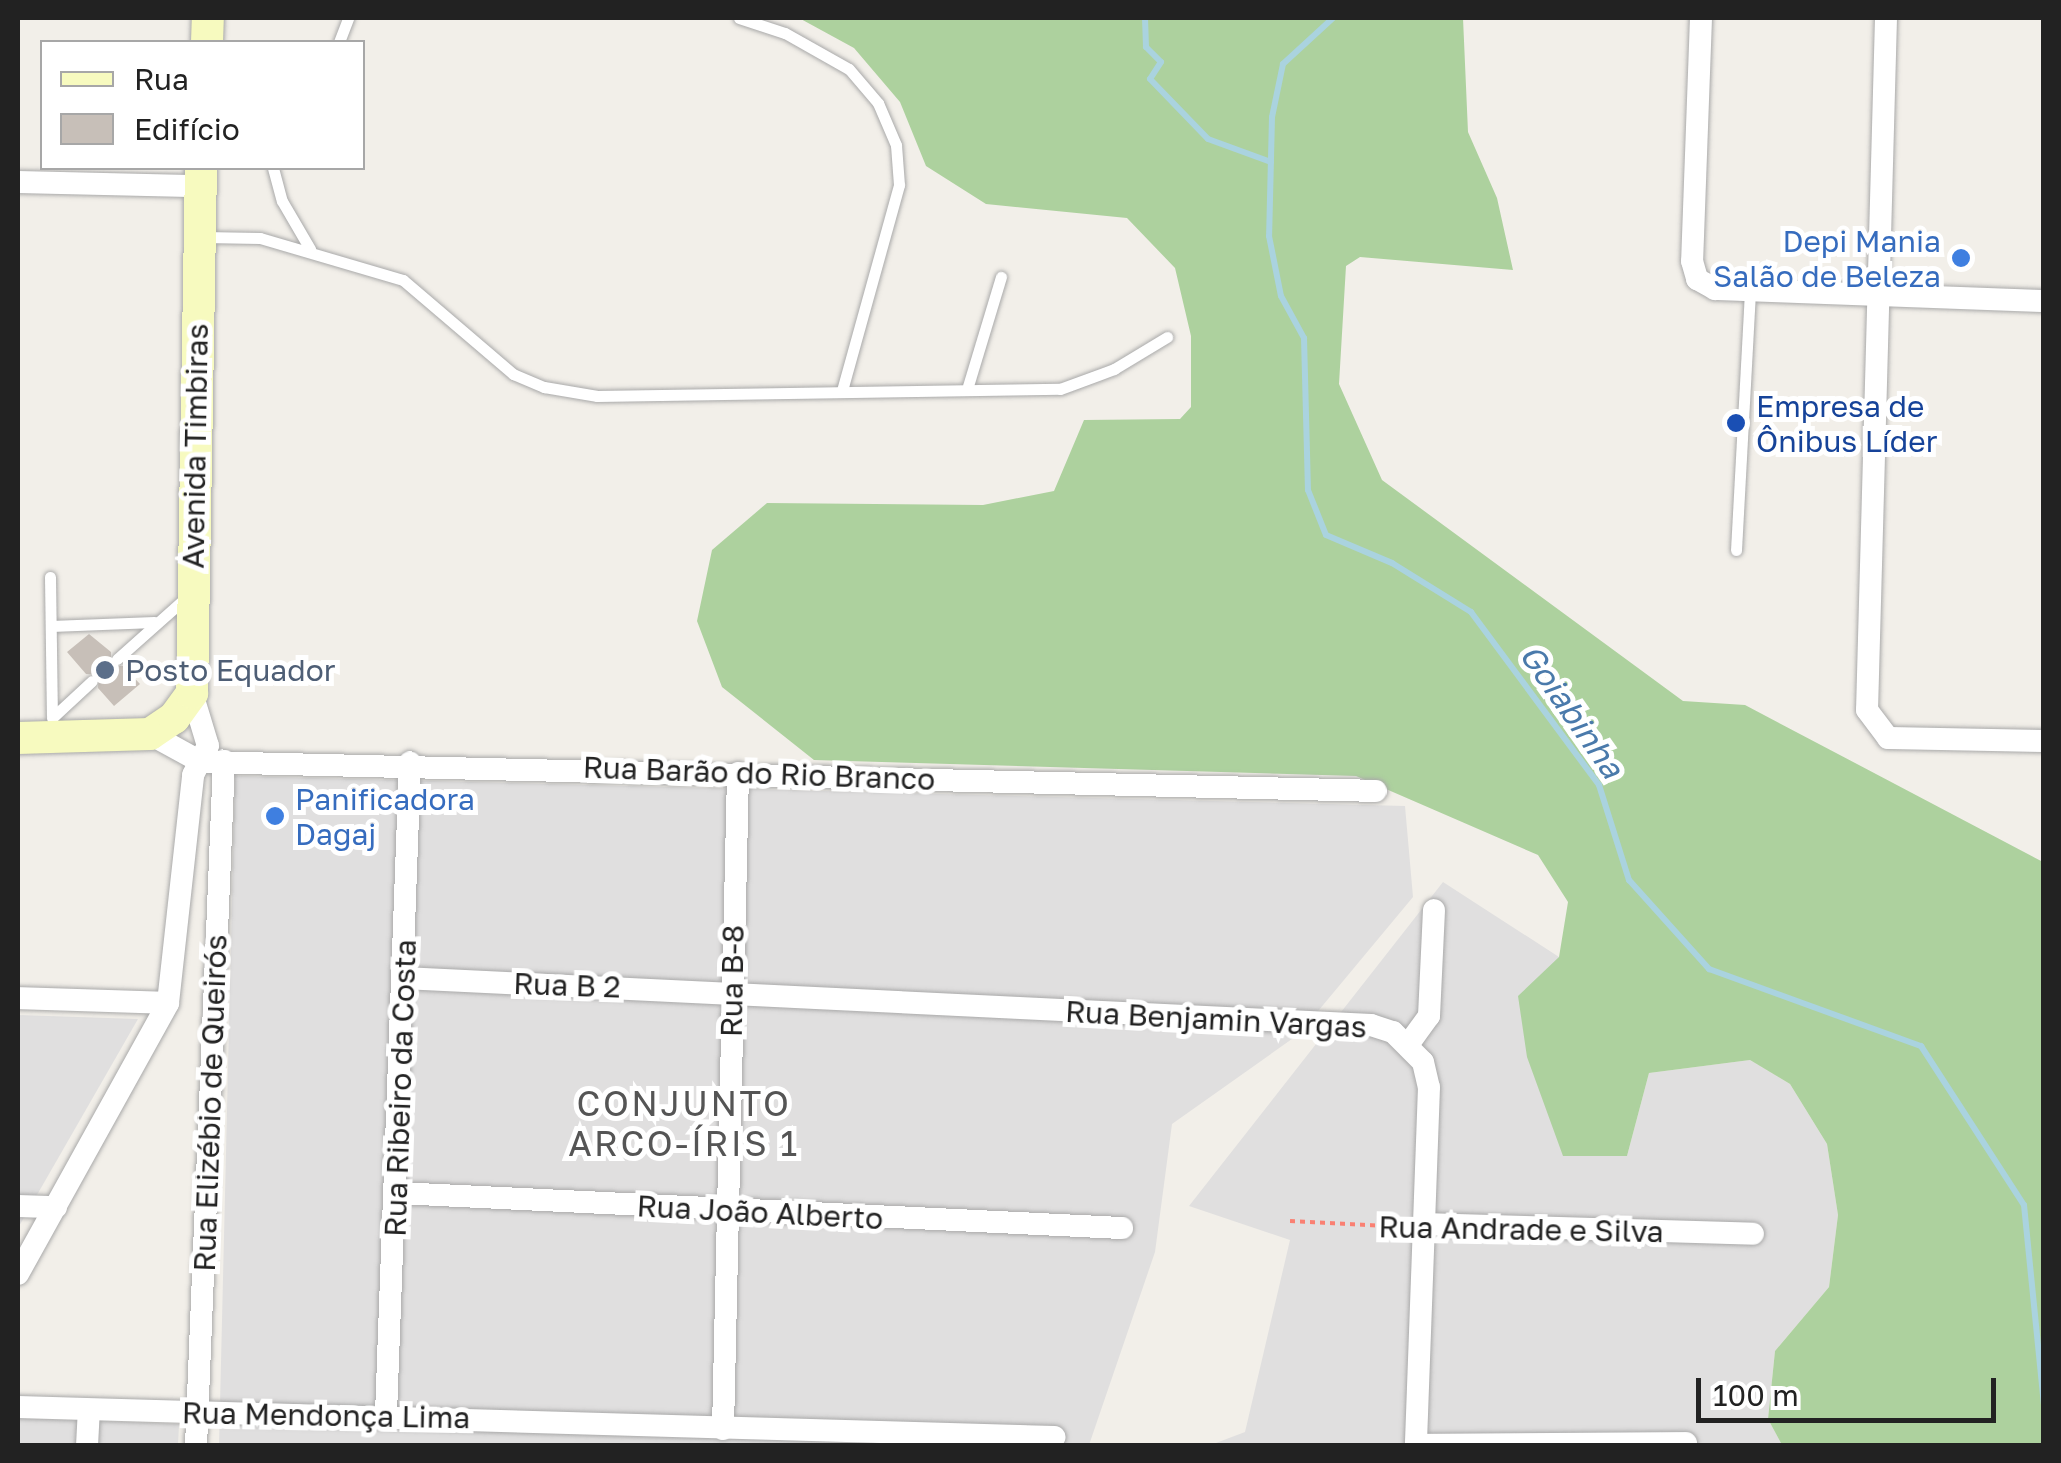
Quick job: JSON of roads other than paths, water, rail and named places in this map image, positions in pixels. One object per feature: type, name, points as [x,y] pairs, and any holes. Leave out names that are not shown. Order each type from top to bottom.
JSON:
[{"type":"street","points":[[1701,18],[1692,261],[1697,280],[1715,289],[2044,301]]},
{"type":"street","points":[[1886,18],[1881,296],[1866,710],[1888,738],[2044,741]]},
{"type":"street","points":[[18,182],[201,177]]},
{"type":"street","name":"Avenida Timbiras","points":[[172,715],[194,592],[201,177]]},
{"type":"street","points":[[18,738],[52,727],[172,715],[206,724],[213,761],[192,775],[168,1003],[18,1274]]},
{"type":"street","name":"Rua Barão do Rio Branco","points":[[172,715],[213,761],[410,762],[1376,791]]},
{"type":"street","name":"Rua Elizébio de Queirós","points":[[196,1446],[213,761]]},
{"type":"street","name":"Rua Ribeiro da Costa","points":[[386,1414],[398,1193],[410,762]]},
{"type":"street","name":"Rua B-8","points":[[723,1429],[738,773]]},
{"type":"street","points":[[1410,1042],[1428,1016],[1434,910]]},
{"type":"street","name":"Rua B 2","points":[[403,978],[731,992]]},
{"type":"street","name":"Rua Benjamin Vargas","points":[[731,992],[1371,1025],[1410,1042],[1428,1087],[1416,1445]]},
{"type":"street","points":[[18,998],[168,1003]]},
{"type":"street","name":"Rua João Alberto","points":[[398,1193],[1122,1228]]},
{"type":"street","points":[[18,1206],[56,1208]]},
{"type":"street","name":"Rua Andrade e Silva","points":[[1425,1224],[1753,1234]]},
{"type":"street","name":"Rua Mendonça Lima","points":[[18,1407],[386,1414],[723,1429],[1055,1437]]},
{"type":"street","points":[[87,1446],[89,1410]]},
{"type":"street","points":[[1416,1445],[1686,1443]]},
{"type":"lane","points":[[739,18],[785,33],[849,68],[878,103],[896,145],[896,198],[842,391]]},
{"type":"lane","points":[[274,170],[282,201],[310,249]]},
{"type":"lane","points":[[199,238],[260,238],[310,249],[418,288],[513,374],[544,388],[597,396],[968,386],[1060,390],[1114,369],[1167,338]]},
{"type":"lane","points":[[968,386],[1001,277]]},
{"type":"lane","points":[[1736,550],[1750,290]]},
{"type":"lane","points":[[50,577],[52,727]]},
{"type":"lane","points":[[117,658],[154,622],[194,592]]},
{"type":"lane","points":[[51,626],[154,622]]},
{"type":"lane","points":[[52,727],[92,681]]},
{"type":"waterway","name":"Goiabinha","points":[[1145,18],[1146,47],[1161,62],[1150,79],[1208,139],[1271,162]]},
{"type":"waterway","name":"Goiabinha","points":[[1333,18],[1283,64],[1272,117],[1269,236],[1281,296],[1304,338],[1308,490],[1326,535],[1392,563],[1471,612],[1599,785],[1629,880],[1709,969],[1921,1046],[2024,1205],[2044,1404]]},
{"type":"place","name":"Depi Mania Salão de Beleza","points":[[1961,258]]},
{"type":"place","name":"Empresa de Ônibus Líder","points":[[1736,423]]},
{"type":"place","name":"Posto Equador","points":[[105,670]]},
{"type":"place","name":"Panificadora Dagaj","points":[[275,816]]},
{"type":"district","name":"CONJUNTO ARCO-ÍRIS 1","points":[[684,1123]]}]
